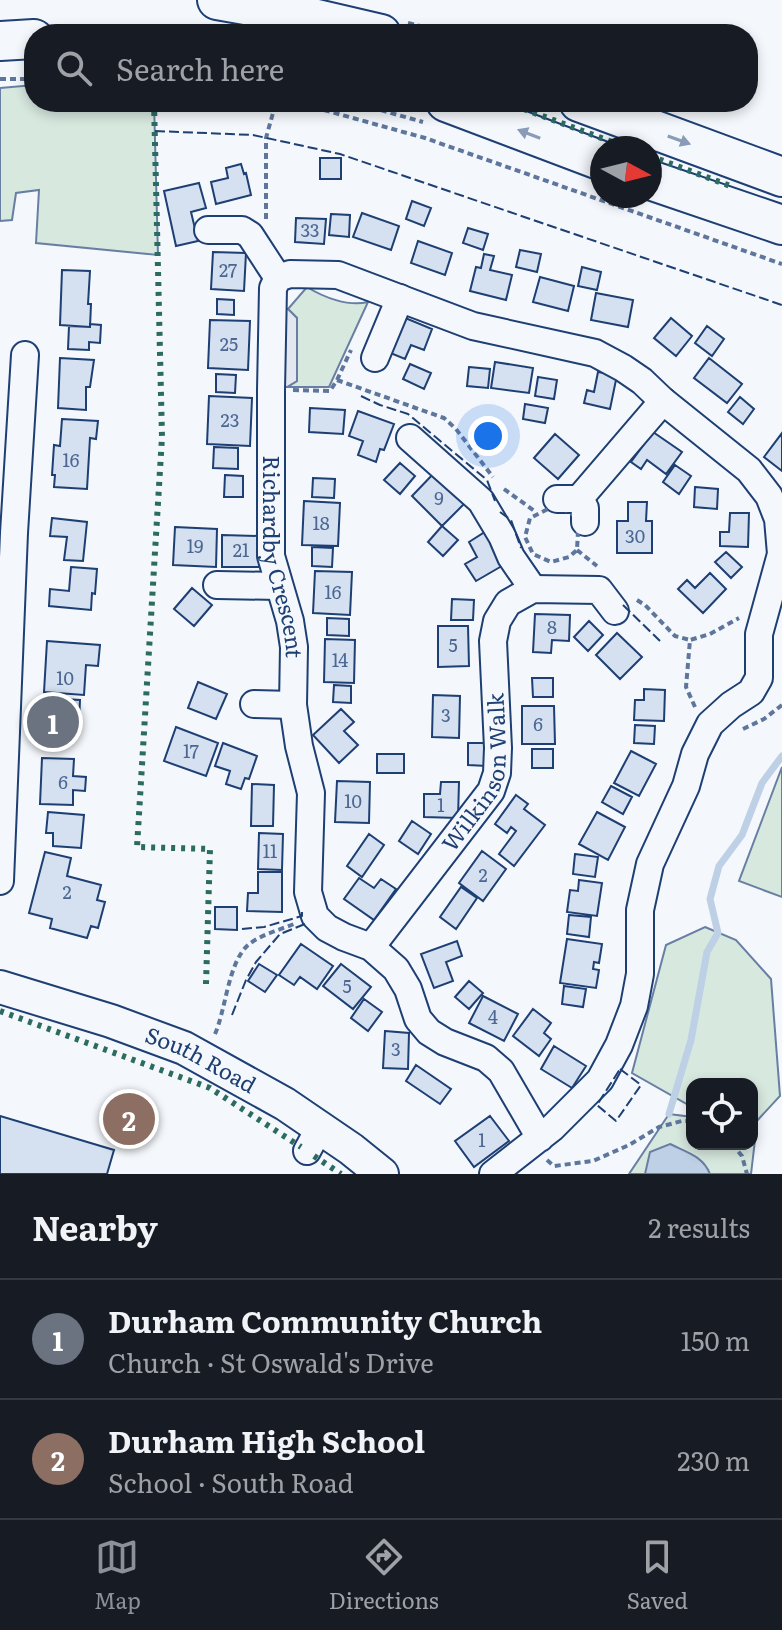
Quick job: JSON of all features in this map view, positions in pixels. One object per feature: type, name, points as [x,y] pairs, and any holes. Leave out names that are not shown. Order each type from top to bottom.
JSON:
[{"type":"highway","points":[[217,0],[338,24]]},
{"type":"highway","points":[[0,41],[24,40]]},
{"type":"highway","points":[[472,112],[590,156]]},
{"type":"highway","points":[[606,112],[782,177]]},
{"type":"highway","points":[[662,184],[782,225]]},
{"type":"main road","name":"South Road","points":[[0,987],[111,1021],[184,1048],[274,1098],[313,1139],[382,1174]]},
{"type":"street","points":[[208,230],[242,230],[250,235],[272,270],[290,274],[338,275],[473,326],[595,353],[642,381],[749,470],[780,517],[781,554],[759,634],[759,678],[751,692],[710,724],[650,864],[640,910],[640,974],[634,1006],[619,1045],[600,1080],[535,1142],[493,1174]]},
{"type":"street","name":"Richardby Crescent","points":[[272,270],[271,556],[290,621],[294,647],[293,705],[311,793],[308,892],[315,916]]},
{"type":"street","points":[[375,358],[400,298]]},
{"type":"street","points":[[0,881],[7,532],[25,355]]},
{"type":"street","points":[[574,507],[663,401]]},
{"type":"street","points":[[410,438],[481,501],[511,557],[533,589],[599,590],[615,611]]},
{"type":"street","points":[[217,585],[279,586]]},
{"type":"street","name":"Wilkinson Walk","points":[[371,947],[491,791],[497,773],[498,748],[493,641],[497,621],[508,603],[533,589]]},
{"type":"street","points":[[254,704],[293,705]]},
{"type":"street","points":[[315,916],[327,928],[371,947],[396,969],[408,989],[418,1019],[429,1032],[445,1042],[486,1058],[501,1071],[535,1142]]},
{"type":"path","points":[[0,79],[24,79]]},
{"type":"path","points":[[272,270],[266,138],[273,112]]},
{"type":"path","points":[[331,112],[425,138],[782,264]]},
{"type":"path","points":[[552,507],[574,514],[578,522],[577,550],[569,557],[551,562],[533,554],[525,537],[530,518],[552,507]]},
{"type":"path","points":[[710,724],[698,712],[686,687],[690,640],[750,615],[772,593]]},
{"type":"path","points":[[204,1059],[218,1029],[239,956],[259,938],[315,916]]},
{"type":"path","points":[[535,1142],[554,1166],[593,1161],[659,1127],[686,1121]]},
{"type":"path","points":[[737,1150],[747,1174]]},
{"type":"shaded area","points":[[24,86],[24,112],[154,112],[158,255],[36,243],[39,190],[16,193],[12,220],[0,221],[0,88]]},
{"type":"shaded area","points":[[307,287],[336,300],[368,302],[329,387],[287,387],[297,381],[297,318],[288,309]]},
{"type":"shaded area","points":[[272,309],[288,309],[297,318],[297,381],[287,387],[271,387]]},
{"type":"shaded area","points":[[782,767],[782,897],[739,881]]},
{"type":"shaded area","points":[[705,927],[736,940],[771,979],[780,1096],[758,1120],[758,1078],[686,1078],[686,1104],[632,1073],[666,945]]},
{"type":"shaded area","points":[[669,1114],[686,1116],[686,1150],[754,1150],[751,1174],[629,1174]]},
{"type":"water","points":[[670,1144],[698,1159],[710,1174],[645,1174],[650,1152]]},
{"type":"building","points":[[320,158],[341,158],[341,179],[320,179]]},
{"type":"building","points":[[241,164],[251,195],[216,204],[211,182],[228,178],[226,168]]},
{"type":"building","points":[[199,183],[206,208],[191,212],[198,241],[176,246],[164,191]]},
{"type":"building","points":[[412,201],[431,208],[424,226],[406,219]]},
{"type":"building","points":[[362,213],[399,226],[391,250],[353,237]]},
{"type":"building","points":[[331,214],[350,215],[349,237],[329,235]]},
{"type":"building","points":[[296,218],[326,219],[324,244],[295,242]]},
{"type":"building","points":[[468,228],[488,234],[483,250],[463,243]]},
{"type":"building","points":[[418,241],[452,253],[445,275],[411,263]]},
{"type":"building","points":[[520,250],[541,254],[537,272],[516,267]]},
{"type":"building","points":[[213,252],[246,253],[244,291],[211,289]]},
{"type":"building","points":[[484,254],[494,256],[490,270],[512,275],[506,300],[470,291],[476,267],[481,268]]},
{"type":"building","points":[[582,267],[601,272],[597,290],[578,286]]},
{"type":"building","points":[[62,270],[90,271],[90,327],[60,325]]},
{"type":"building","points":[[540,277],[574,286],[568,311],[533,302]]},
{"type":"building","points":[[596,293],[633,300],[628,327],[591,320]]},
{"type":"building","points":[[217,299],[234,300],[234,315],[217,314]]},
{"type":"building","points":[[398,315],[432,329],[424,350],[411,345],[405,359],[383,350]]},
{"type":"building","points":[[671,318],[692,336],[676,356],[654,338]]},
{"type":"building","points":[[210,320],[250,321],[248,370],[208,368]]},
{"type":"building","points":[[90,324],[101,325],[100,343],[89,342],[89,350],[68,349],[69,326],[90,327]]},
{"type":"building","points":[[707,326],[724,339],[712,356],[695,343]]},
{"type":"building","points":[[60,358],[94,360],[90,387],[86,387],[86,410],[58,408]]},
{"type":"building","points":[[709,358],[742,384],[727,403],[694,378]]},
{"type":"building","points":[[495,362],[533,368],[529,393],[491,388]]},
{"type":"building","points":[[410,364],[431,373],[424,389],[403,379]]},
{"type":"building","points":[[469,367],[490,369],[488,388],[467,386]]},
{"type":"building","points":[[598,372],[617,375],[610,409],[584,403],[587,390],[594,392]]},
{"type":"building","points":[[216,374],[236,375],[235,393],[216,392]]},
{"type":"building","points":[[538,377],[557,380],[554,399],[535,396]]},
{"type":"building","points":[[209,396],[252,398],[250,446],[207,444]]},
{"type":"building","points":[[740,397],[754,409],[743,424],[728,412]]},
{"type":"building","points":[[525,404],[548,408],[545,423],[523,419]]},
{"type":"building","points":[[310,408],[345,410],[343,434],[309,432]]},
{"type":"building","points":[[358,411],[394,424],[376,462],[358,455],[363,441],[349,436]]},
{"type":"building","points":[[62,419],[98,421],[96,439],[90,438],[87,489],[54,487],[54,445],[60,446]]},
{"type":"building","points":[[653,432],[682,452],[666,474],[647,460],[641,469],[631,462]]},
{"type":"building","points":[[782,433],[782,471],[764,457]]},
{"type":"building","points":[[555,434],[579,455],[558,479],[534,458]]},
{"type":"building","points":[[214,447],[238,448],[238,469],[213,468]]},
{"type":"building","points":[[400,463],[415,476],[400,494],[384,480]]},
{"type":"building","points":[[675,465],[691,476],[679,494],[663,482]]},
{"type":"building","points":[[436,471],[466,502],[442,526],[412,496]]},
{"type":"building","points":[[225,475],[243,476],[243,497],[224,497]]},
{"type":"building","points":[[313,478],[335,479],[334,498],[312,497]]},
{"type":"building","points":[[695,487],[718,489],[717,509],[694,507]]},
{"type":"building","points":[[304,501],[340,503],[338,546],[302,545]]},
{"type":"building","points":[[628,502],[647,502],[646,521],[652,521],[652,553],[617,553],[617,521],[628,521]]},
{"type":"building","points":[[730,513],[749,513],[748,547],[720,546],[720,532],[729,532]]},
{"type":"building","points":[[52,518],[87,522],[83,561],[64,560],[67,537],[50,536]]},
{"type":"building","points":[[442,526],[458,540],[443,556],[428,542]]},
{"type":"building","points":[[175,527],[217,529],[216,567],[173,565]]},
{"type":"building","points":[[488,530],[507,563],[476,581],[465,564],[477,557],[469,542]]},
{"type":"building","points":[[222,535],[260,536],[259,567],[222,567]]},
{"type":"building","points":[[312,547],[333,548],[332,567],[312,566]]},
{"type":"building","points":[[726,552],[742,567],[731,578],[715,562]]},
{"type":"building","points":[[71,567],[97,569],[91,610],[49,606],[50,589],[69,591]]},
{"type":"building","points":[[315,571],[352,572],[350,615],[313,613]]},
{"type":"building","points":[[710,573],[726,589],[703,613],[678,589],[687,580],[695,588]]},
{"type":"building","points":[[192,588],[212,605],[194,626],[174,609]]},
{"type":"building","points":[[452,599],[474,600],[473,620],[451,620]]},
{"type":"building","points":[[535,614],[570,615],[569,641],[552,640],[551,653],[533,652]]},
{"type":"building","points":[[327,618],[349,619],[349,636],[327,635]]},
{"type":"building","points":[[589,621],[603,635],[588,651],[574,637]]},
{"type":"building","points":[[438,626],[468,626],[469,666],[438,667]]},
{"type":"building","points":[[617,633],[642,657],[620,679],[596,655]]},
{"type":"building","points":[[325,639],[355,640],[354,683],[324,682]]},
{"type":"building","points":[[47,641],[100,645],[98,666],[86,665],[84,695],[44,692]]},
{"type":"building","points":[[532,678],[553,678],[553,697],[533,697]]},
{"type":"building","points":[[198,682],[227,694],[216,719],[188,708]]},
{"type":"building","points":[[334,685],[351,686],[351,703],[333,702]]},
{"type":"building","points":[[644,689],[665,690],[664,721],[634,720],[635,700],[644,700]]},
{"type":"building","points":[[433,695],[460,696],[459,738],[432,737]]},
{"type":"building","points":[[44,698],[80,700],[79,721],[65,720],[64,742],[41,740]]},
{"type":"building","points":[[522,706],[554,706],[555,744],[522,744]]},
{"type":"building","points":[[341,709],[354,722],[344,731],[358,745],[339,763],[313,735]]},
{"type":"building","points":[[635,725],[655,726],[654,744],[634,743]]},
{"type":"building","points":[[176,727],[218,743],[206,776],[164,761]]},
{"type":"building","points":[[223,743],[257,756],[249,779],[245,778],[241,789],[226,784],[230,771],[215,766]]},
{"type":"building","points":[[468,743],[487,743],[487,766],[468,765]]},
{"type":"building","points":[[532,749],[553,749],[553,768],[532,768]]},
{"type":"building","points":[[631,751],[656,764],[639,796],[614,783]]},
{"type":"building","points":[[377,754],[404,754],[404,773],[377,773]]},
{"type":"building","points":[[42,758],[74,759],[73,776],[86,777],[85,791],[73,790],[73,805],[40,804]]},
{"type":"building","points":[[337,781],[370,782],[369,823],[335,822]]},
{"type":"building","points":[[441,782],[459,782],[458,818],[424,817],[424,794],[440,794]]},
{"type":"building","points":[[252,784],[274,785],[273,826],[251,826]]},
{"type":"building","points":[[611,786],[632,797],[623,814],[602,802]]},
{"type":"building","points":[[516,795],[528,804],[524,809],[545,825],[514,866],[499,854],[516,831],[511,827],[507,833],[495,824]]},
{"type":"building","points":[[48,812],[84,815],[81,848],[53,846],[53,833],[46,833]]},
{"type":"building","points":[[597,812],[625,827],[608,860],[579,844]]},
{"type":"building","points":[[412,821],[431,834],[418,854],[399,841]]},
{"type":"building","points":[[259,833],[283,834],[282,870],[258,869]]},
{"type":"building","points":[[369,834],[384,845],[362,877],[347,866]]},
{"type":"building","points":[[482,851],[506,869],[483,901],[459,883]]},
{"type":"building","points":[[45,852],[71,858],[67,876],[101,885],[97,900],[105,902],[98,928],[91,926],[87,938],[50,928],[52,919],[29,913]]},
{"type":"building","points":[[575,854],[598,857],[595,877],[573,874]]},
{"type":"building","points":[[258,872],[282,872],[282,912],[247,911],[248,893],[258,893]]},
{"type":"building","points":[[359,878],[374,888],[381,879],[396,889],[374,920],[344,899]]},
{"type":"building","points":[[579,880],[602,883],[597,916],[567,912],[570,890],[578,891]]},
{"type":"building","points":[[461,887],[477,898],[456,929],[440,917]]},
{"type":"building","points":[[215,907],[237,907],[237,930],[215,929]]},
{"type":"building","points":[[569,915],[591,917],[589,937],[567,934]]},
{"type":"building","points":[[567,939],[602,944],[599,963],[594,962],[593,969],[599,970],[596,988],[560,983]]},
{"type":"building","points":[[457,941],[462,956],[446,962],[453,981],[434,988],[421,954]]},
{"type":"building","points":[[301,944],[333,966],[317,989],[300,977],[294,985],[279,975]]},
{"type":"building","points":[[259,964],[277,975],[265,992],[248,981]]},
{"type":"building","points":[[341,964],[371,987],[353,1009],[323,986]]},
{"type":"building","points":[[469,981],[483,993],[469,1009],[455,997]]},
{"type":"building","points":[[564,986],[586,989],[583,1007],[562,1004]]},
{"type":"building","points":[[483,996],[518,1014],[504,1041],[469,1023]]},
{"type":"building","points":[[364,999],[382,1012],[368,1031],[351,1018]]},
{"type":"building","points":[[533,1009],[551,1023],[544,1033],[551,1039],[539,1056],[513,1036]]},
{"type":"building","points":[[385,1031],[409,1033],[408,1069],[383,1068]]},
{"type":"building","points":[[554,1046],[586,1066],[572,1088],[541,1069]]},
{"type":"building","points":[[416,1065],[451,1089],[440,1104],[406,1081]]},
{"type":"building","points":[[0,1116],[114,1150],[107,1174],[0,1174]]},
{"type":"building","points":[[490,1116],[509,1141],[474,1167],[455,1141]]},
{"type":"waterway","points":[[669,1114],[691,1040],[707,952],[718,933],[710,899],[719,866],[742,835],[762,783],[782,756]]},
{"type":"hedge","points":[[154,112],[162,437],[137,847],[210,849],[206,984]]},
{"type":"hedge","points":[[532,112],[596,136]]},
{"type":"hedge","points":[[662,160],[733,187]]},
{"type":"hedge","points":[[0,1011],[210,1088],[301,1147]]},
{"type":"hedge","points":[[314,1156],[341,1174]]},
{"type":"fence","points":[[155,131],[253,135],[340,154],[782,305]]},
{"type":"fence","points":[[361,396],[408,414],[487,480],[495,501]]},
{"type":"fence","points":[[500,512],[511,520],[521,548]]},
{"type":"fence","points":[[623,605],[660,641]]},
{"type":"fence","points":[[242,929],[264,927],[302,916],[302,912]]},
{"type":"fence","points":[[232,1015],[256,962],[280,934],[305,924]]},
{"type":"fence","points":[[620,1069],[641,1085],[616,1121],[597,1105],[620,1069]]},
{"type":"place","name":"Durham Community Church","points":[[53,722]]},
{"type":"place","name":"Durham High School","points":[[129,1119]]}]
